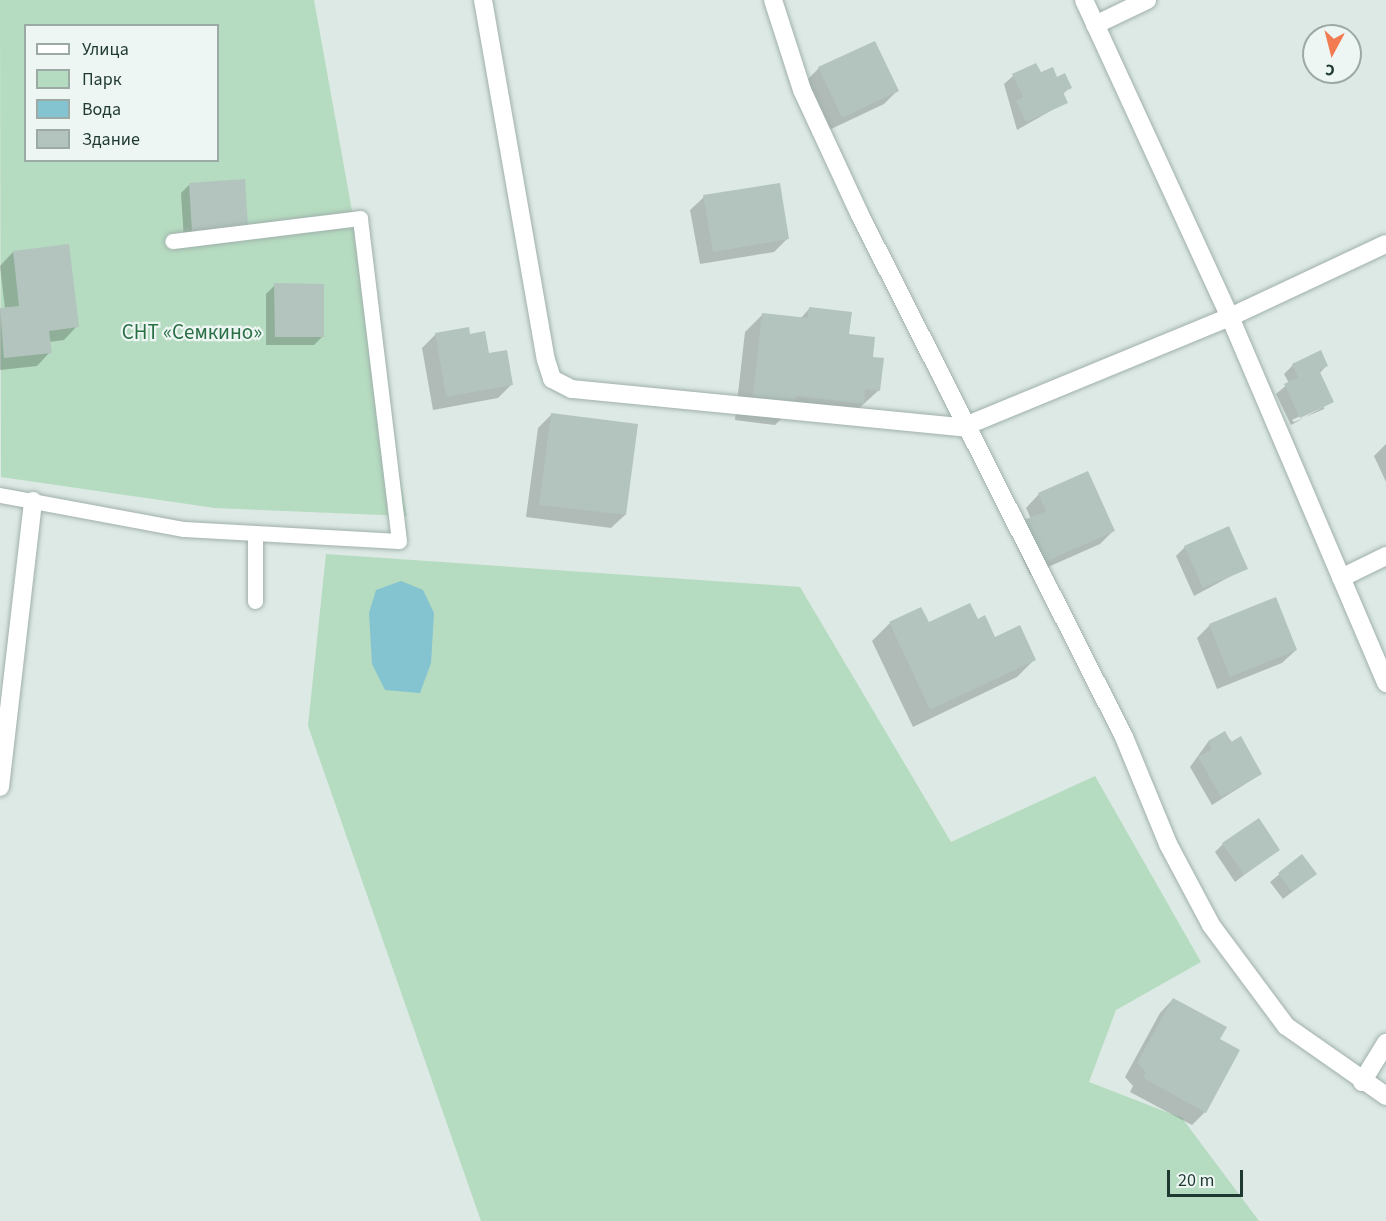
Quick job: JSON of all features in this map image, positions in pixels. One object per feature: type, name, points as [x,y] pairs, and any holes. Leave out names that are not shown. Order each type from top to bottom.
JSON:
[{"type":"street","points":[[483,0],[552,379],[572,389],[963,427],[1230,317],[1386,244]]},
{"type":"street","points":[[773,0],[802,90],[963,427],[1124,738],[1168,844],[1211,925],[1286,1026],[1362,1082],[1386,1096]]},
{"type":"street","points":[[1084,0],[1230,317],[1386,683]]},
{"type":"street","points":[[1095,26],[1147,0]]},
{"type":"street","points":[[0,787],[33,501]]},
{"type":"street","points":[[1341,578],[1386,556]]},
{"type":"street","points":[[1362,1082],[1386,1043]]},
{"type":"lane","points":[[0,495],[184,529],[399,541],[360,218],[172,241]]},
{"type":"lane","points":[[255,533],[255,601]]},
{"type":"green space","name":"СНТ «Семкино»","points":[[0,0],[314,0],[407,516],[215,508],[1,477]]},
{"type":"green space","points":[[326,554],[800,587],[951,842],[1095,776],[1201,962],[1116,1010],[1089,1082],[1182,1118],[1259,1221],[481,1221],[308,726]]},
{"type":"water","points":[[401,581],[423,590],[434,613],[431,663],[420,693],[385,690],[372,664],[369,613],[376,590]]},
{"type":"building","points":[[875,41],[899,91],[842,118],[818,67]]},
{"type":"building","points":[[1036,63],[1041,72],[1053,67],[1057,77],[1065,73],[1072,88],[1063,92],[1068,103],[1026,122],[1016,101],[1023,97],[1012,74]]},
{"type":"building","points":[[245,179],[248,227],[192,232],[189,183]]},
{"type":"building","points":[[780,183],[789,239],[713,252],[703,195]]},
{"type":"building","points":[[69,244],[79,327],[49,331],[52,353],[4,358],[0,308],[19,306],[13,251]]},
{"type":"building","points":[[274,283],[324,284],[324,337],[275,337]]},
{"type":"building","points":[[809,307],[852,312],[849,334],[875,337],[873,357],[884,358],[880,391],[865,389],[864,404],[796,396],[794,408],[752,403],[762,313],[808,318]]},
{"type":"building","points":[[469,327],[470,334],[485,331],[489,353],[507,350],[513,385],[446,397],[435,333]]},
{"type":"building","points":[[1321,350],[1328,366],[1319,370],[1334,402],[1300,418],[1284,384],[1298,377],[1292,364]]},
{"type":"building","points":[[551,413],[638,424],[626,515],[539,505]]},
{"type":"building","points":[[1088,471],[1115,531],[1043,563],[1024,520],[1046,511],[1038,493]]},
{"type":"building","points":[[1229,526],[1248,569],[1203,588],[1184,546]]},
{"type":"building","points":[[1276,597],[1297,650],[1230,677],[1209,624]]},
{"type":"building","points":[[970,603],[978,619],[985,615],[995,637],[1020,625],[1036,660],[930,710],[889,622],[921,607],[929,622]]},
{"type":"building","points":[[1225,731],[1231,742],[1241,736],[1262,774],[1221,797],[1198,757],[1212,749],[1208,741]]},
{"type":"building","points":[[1259,818],[1280,850],[1244,875],[1222,843]]},
{"type":"building","points":[[1302,854],[1317,874],[1292,892],[1278,873]]},
{"type":"building","points":[[1173,998],[1227,1027],[1220,1039],[1240,1050],[1206,1113],[1143,1078],[1146,1072],[1137,1063]]}]
